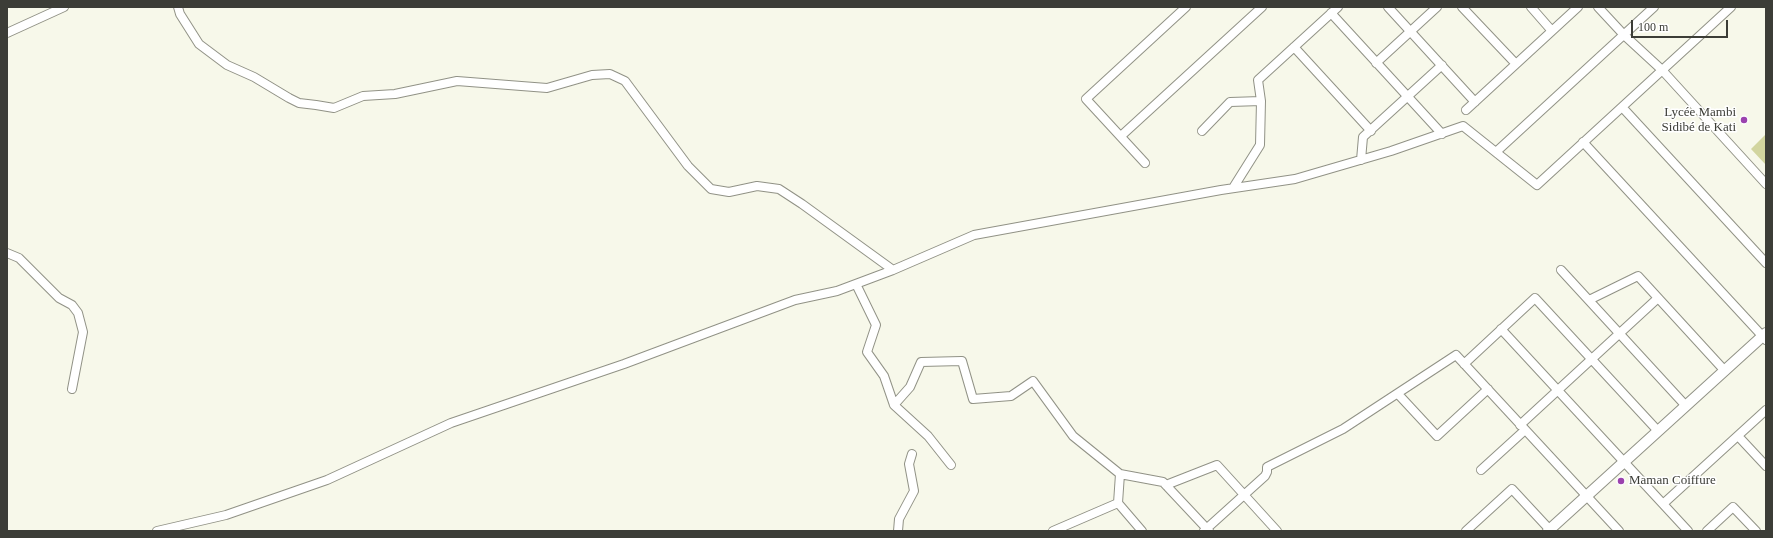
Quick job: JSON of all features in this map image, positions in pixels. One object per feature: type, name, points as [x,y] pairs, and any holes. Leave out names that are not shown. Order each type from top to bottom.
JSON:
[{"type":"street","points":[[7,33],[64,7]]},
{"type":"street","points":[[178,7],[180,14],[199,44],[227,65],[254,77],[299,103],[316,106],[334,108],[363,96],[394,94],[457,81],[547,88],[592,75],[610,74],[625,81],[688,166],[711,190],[729,192],[757,186],[779,190],[802,204],[892,270]]},
{"type":"street","points":[[1145,163],[1086,99],[1186,7]]},
{"type":"street","points":[[1121,136],[1262,7]]},
{"type":"street","points":[[1233,188],[1260,145],[1261,101],[1258,80],[1338,7]]},
{"type":"street","points":[[1388,7],[1475,102]]},
{"type":"street","points":[[1376,63],[1438,7]]},
{"type":"street","points":[[1462,7],[1516,64]]},
{"type":"street","points":[[1531,7],[1552,31]]},
{"type":"street","points":[[1466,110],[1578,7]]},
{"type":"street","points":[[1598,7],[1661,71],[1766,184]]},
{"type":"street","points":[[1496,152],[1654,7]]},
{"type":"street","points":[[157,531],[226,515],[327,480],[451,423],[624,364],[795,300],[837,291],[892,270],[974,235],[1233,188],[1294,179],[1391,151],[1463,126],[1537,185],[1731,7]]},
{"type":"street","points":[[1331,13],[1442,134]]},
{"type":"street","points":[[1294,47],[1371,131]]},
{"type":"street","points":[[1361,160],[1363,137],[1442,65]]},
{"type":"street","points":[[1202,131],[1230,102],[1261,101]]},
{"type":"street","points":[[1622,107],[1766,263]]},
{"type":"street","points":[[1466,531],[1512,489],[1549,530],[1725,371],[1765,337],[1583,142]]},
{"type":"street","points":[[7,253],[19,258],[59,298],[72,305],[78,313],[83,332],[72,389]]},
{"type":"street","points":[[1561,270],[1686,406]]},
{"type":"street","points":[[1589,300],[1638,276],[1725,371]]},
{"type":"street","points":[[856,284],[876,325],[867,352],[884,376],[894,405],[928,436],[951,465]]},
{"type":"street","points":[[1464,364],[1535,298],[1658,431]]},
{"type":"street","points":[[1481,470],[1558,390],[1658,298]]},
{"type":"street","points":[[1502,329],[1688,531]]},
{"type":"street","points":[[894,405],[910,388],[922,362],[962,361],[973,399],[1011,396],[1033,381],[1073,436],[1120,474],[1163,482],[1207,530],[1265,476],[1267,467],[1343,429],[1456,355],[1619,531]]},
{"type":"street","points":[[1398,394],[1437,436],[1488,389]]},
{"type":"street","points":[[1663,504],[1766,410]]},
{"type":"street","points":[[1738,436],[1766,466]]},
{"type":"street","points":[[898,531],[899,519],[914,491],[909,464],[912,454]]},
{"type":"street","points":[[1166,485],[1217,465],[1277,531]]},
{"type":"street","points":[[1120,474],[1118,502],[1142,531]]},
{"type":"street","points":[[1053,531],[1068,528],[1118,502]]},
{"type":"street","points":[[1707,531],[1733,507],[1756,531]]},
{"type":"green space","points":[[1766,134],[1766,165],[1751,149]]},
{"type":"place","name":"Lycée Mambi Sidibé de Kati","points":[[1744,120]]},
{"type":"place","name":"Maman Coiffure","points":[[1621,481]]}]
